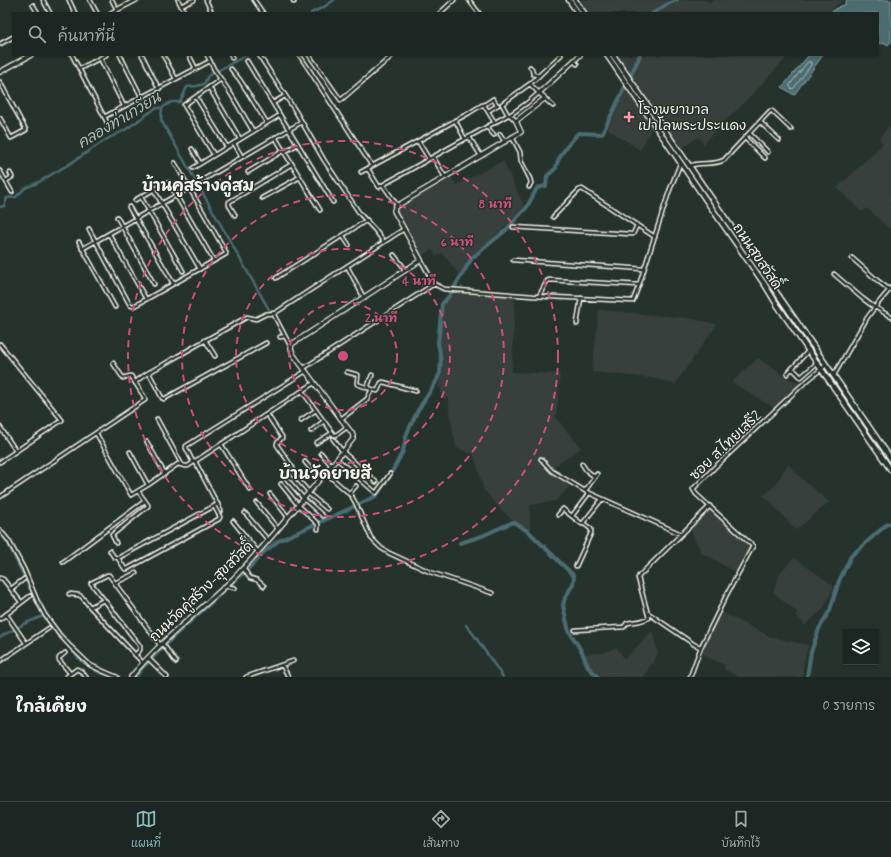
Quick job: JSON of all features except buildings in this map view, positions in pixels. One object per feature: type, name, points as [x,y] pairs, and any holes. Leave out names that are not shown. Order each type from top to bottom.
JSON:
[{"type":"main road","points":[[568,0],[577,12]]},
{"type":"main road","points":[[575,0],[583,12]]},
{"type":"main road","name":"ถนนสุขสวัสดิ์","points":[[607,56],[766,285],[776,303],[891,470]]},
{"type":"main road","name":"ถนนสุขสวัสดิ์","points":[[614,56],[891,459]]},
{"type":"street","points":[[43,0],[49,12]]},
{"type":"street","points":[[69,0],[75,12]]},
{"type":"street","points":[[90,0],[96,12]]},
{"type":"street","points":[[112,0],[118,10]]},
{"type":"street","points":[[113,12],[135,0]]},
{"type":"street","points":[[178,0],[184,12]]},
{"type":"street","points":[[181,6],[194,0]]},
{"type":"street","points":[[206,0],[212,12]]},
{"type":"street","points":[[254,0],[262,12]]},
{"type":"street","points":[[441,12],[454,0]]},
{"type":"street","points":[[469,0],[478,12]]},
{"type":"street","points":[[33,5],[37,12]]},
{"type":"street","points":[[0,44],[12,38]]},
{"type":"street","points":[[0,72],[28,56]]},
{"type":"street","points":[[72,56],[110,128]]},
{"type":"street","points":[[79,69],[104,56]]},
{"type":"street","points":[[121,56],[142,98]]},
{"type":"street","points":[[143,56],[159,88]]},
{"type":"street","points":[[164,56],[176,79]]},
{"type":"street","points":[[190,56],[196,69]]},
{"type":"street","points":[[208,56],[253,131]]},
{"type":"street","points":[[260,56],[302,122],[324,160],[360,214],[367,220],[384,242]]},
{"type":"street","points":[[300,56],[372,166]]},
{"type":"street","points":[[309,56],[341,100],[392,56]]},
{"type":"street","points":[[488,111],[497,105],[502,105],[530,84],[560,56]]},
{"type":"street","points":[[375,190],[469,136],[509,115],[539,93],[576,62],[579,56]]},
{"type":"street","points":[[100,58],[124,106]]},
{"type":"street","points":[[104,117],[210,61]]},
{"type":"street","points":[[247,61],[333,202]]},
{"type":"street","points":[[530,67],[533,74],[539,76]]},
{"type":"street","points":[[232,70],[267,123]]},
{"type":"street","points":[[214,155],[185,104],[221,79]]},
{"type":"street","points":[[0,82],[26,130],[10,138],[0,118]]},
{"type":"street","points":[[530,84],[553,106]]},
{"type":"street","points":[[209,87],[240,139]]},
{"type":"street","points":[[196,96],[227,147]]},
{"type":"street","points":[[272,103],[285,96]]},
{"type":"street","points":[[516,121],[544,98]]},
{"type":"street","points":[[361,172],[493,99],[497,105]]},
{"type":"street","points":[[484,104],[495,123]]},
{"type":"street","points":[[502,105],[509,115],[516,121],[521,132],[395,207],[394,210],[434,284],[440,288],[539,296],[633,301],[680,163]]},
{"type":"street","points":[[688,166],[698,163],[714,163],[724,160],[770,111],[772,111],[791,129]]},
{"type":"street","points":[[193,168],[280,115]]},
{"type":"street","points":[[455,120],[465,139]]},
{"type":"street","points":[[82,249],[197,184],[302,122]]},
{"type":"street","points":[[760,122],[779,140]]},
{"type":"street","points":[[488,127],[494,135]]},
{"type":"street","points":[[750,133],[768,152]]},
{"type":"street","points":[[500,134],[505,142]]},
{"type":"street","points":[[469,136],[481,156]]},
{"type":"street","points":[[275,137],[320,210]]},
{"type":"street","points":[[512,137],[520,152],[521,161],[530,179],[531,183],[528,187]]},
{"type":"street","points":[[745,138],[765,158]]},
{"type":"street","points":[[418,141],[429,159]]},
{"type":"street","points":[[234,143],[242,157]]},
{"type":"street","points":[[248,172],[298,144]]},
{"type":"street","points":[[192,149],[200,163]]},
{"type":"street","points":[[432,157],[445,177]]},
{"type":"street","points":[[89,229],[130,305],[132,306],[226,254],[175,163]]},
{"type":"street","points":[[235,216],[229,202],[292,164]]},
{"type":"street","points":[[368,169],[379,187]]},
{"type":"street","points":[[0,171],[12,192]]},
{"type":"street","points":[[6,181],[12,177],[10,173]]},
{"type":"street","points":[[262,198],[300,177]]},
{"type":"street","points":[[135,200],[169,183],[214,261]]},
{"type":"street","points":[[383,185],[397,205]]},
{"type":"street","points":[[553,217],[580,189],[582,189],[655,237]]},
{"type":"street","points":[[154,190],[200,269]]},
{"type":"street","points":[[141,197],[183,271]]},
{"type":"street","points":[[129,207],[173,283]]},
{"type":"street","points":[[117,217],[154,284]]},
{"type":"street","points":[[276,278],[367,220]]},
{"type":"street","points":[[513,227],[633,234],[637,225]]},
{"type":"street","points":[[135,383],[205,340],[247,317],[256,318],[273,313],[404,229]]},
{"type":"street","points":[[109,234],[146,299]]},
{"type":"street","points":[[343,236],[349,245]]},
{"type":"street","points":[[79,242],[115,307]]},
{"type":"street","points":[[394,255],[402,264],[405,271]]},
{"type":"street","points":[[833,376],[867,318],[890,290],[852,258]]},
{"type":"street","points":[[291,348],[292,344],[421,260]]},
{"type":"street","points":[[513,260],[644,269]]},
{"type":"street","points":[[347,266],[364,298]]},
{"type":"street","points":[[834,274],[856,294],[891,317]]},
{"type":"street","points":[[539,296],[549,280],[639,285]]},
{"type":"street","points":[[221,511],[186,446],[305,370],[434,284]]},
{"type":"street","points":[[577,324],[581,298]]},
{"type":"street","points":[[273,313],[291,348]]},
{"type":"street","points":[[280,337],[285,336]]},
{"type":"street","points":[[205,340],[214,356]]},
{"type":"street","points":[[149,373],[162,398],[164,398],[266,343]]},
{"type":"street","points":[[0,344],[62,420],[0,462]]},
{"type":"street","name":"ถนนวัดคู่สร้าง-สุขสวัสดิ์","points":[[131,677],[143,663],[149,660],[163,645],[228,586],[244,569],[332,466],[353,438],[353,434],[293,354],[291,348]]},
{"type":"street","points":[[787,374],[809,351]]},
{"type":"street","points":[[0,497],[145,400],[130,376],[123,378],[113,363]]},
{"type":"street","points":[[792,368],[800,378],[817,363]]},
{"type":"street","name":"ซอย ส.ไทยเสรี2","points":[[701,647],[753,546],[696,494],[694,487],[804,383],[826,365]]},
{"type":"street","points":[[347,372],[358,375],[357,384],[367,388],[378,390],[382,382],[416,391]]},
{"type":"street","points":[[367,388],[372,375]]},
{"type":"street","points":[[96,433],[131,496],[178,464],[186,466],[194,462],[314,383]]},
{"type":"street","points":[[341,419],[367,400],[372,389]]},
{"type":"street","points":[[302,391],[334,435],[336,436],[347,427]]},
{"type":"street","points":[[301,420],[316,410]]},
{"type":"street","points":[[267,414],[282,437],[277,445],[293,468]]},
{"type":"street","points":[[157,419],[182,465]]},
{"type":"street","points":[[311,430],[324,421]]},
{"type":"street","points":[[0,427],[16,451]]},
{"type":"street","points":[[316,443],[332,433]]},
{"type":"street","points":[[333,439],[343,452],[376,482]]},
{"type":"street","points":[[147,442],[165,474]]},
{"type":"street","points":[[221,444],[250,490]]},
{"type":"street","points":[[130,452],[148,485]]},
{"type":"street","points":[[321,454],[332,466]]},
{"type":"street","points":[[337,459],[376,493],[390,474]]},
{"type":"street","points":[[541,459],[552,471],[585,491],[681,534]]},
{"type":"street","points":[[305,462],[320,480]]},
{"type":"street","points":[[582,464],[586,470],[595,477]]},
{"type":"street","points":[[292,473],[327,509]]},
{"type":"street","points":[[326,473],[349,494],[356,504],[371,538],[384,550],[430,572],[492,593]]},
{"type":"street","points":[[585,491],[597,474]]},
{"type":"street","points":[[286,478],[304,499],[323,516]]},
{"type":"street","points":[[281,484],[298,505],[318,523],[318,529]]},
{"type":"street","points":[[349,494],[356,486]]},
{"type":"street","points":[[116,543],[112,535],[148,506],[138,491]]},
{"type":"street","points":[[572,516],[589,493]]},
{"type":"street","points":[[270,494],[288,517]]},
{"type":"street","points":[[583,523],[602,498]]},
{"type":"street","points":[[63,562],[145,501]]},
{"type":"street","points":[[257,503],[278,529]]},
{"type":"street","points":[[118,558],[218,504]]},
{"type":"street","points":[[110,551],[114,557],[118,558],[125,569],[127,569],[170,547],[219,519],[220,517],[214,506]]},
{"type":"street","points":[[575,630],[624,627],[627,623],[650,618],[638,578],[639,576],[710,506]]},
{"type":"street","points":[[558,515],[563,509],[591,529],[591,533],[576,566]]},
{"type":"street","points":[[245,513],[269,540]]},
{"type":"street","points":[[233,521],[258,552]]},
{"type":"street","points":[[0,530],[9,541],[24,569],[37,600],[46,616],[67,643],[90,665],[118,677]]},
{"type":"street","points":[[244,569],[250,578],[257,580],[264,586]]},
{"type":"street","points":[[115,583],[136,573]]},
{"type":"street","points":[[135,654],[140,650],[140,646],[91,583],[108,574],[176,662]]},
{"type":"street","points":[[0,578],[3,579],[21,602]]},
{"type":"street","points":[[11,589],[24,580]]},
{"type":"street","points":[[228,586],[235,588]]},
{"type":"street","points":[[69,594],[80,596],[143,663]]},
{"type":"street","points":[[0,619],[30,596]]},
{"type":"street","points":[[90,607],[104,600]]},
{"type":"street","points":[[648,613],[701,647],[690,677]]},
{"type":"street","points":[[6,614],[26,643]]},
{"type":"street","points":[[0,661],[49,628]]},
{"type":"street","points":[[65,653],[59,658],[59,660],[70,673]]},
{"type":"street","points":[[149,660],[167,677]]},
{"type":"street","points":[[246,677],[293,661]]},
{"type":"street","points":[[282,665],[288,676]]},
{"type":"street","points":[[66,677],[75,669],[79,669],[86,677]]},
{"type":"shaded area","points":[[580,0],[675,0],[653,12],[588,12]]},
{"type":"shaded area","points":[[681,0],[705,0],[709,2],[714,0],[843,0],[829,12],[659,12]]},
{"type":"shaded area","points":[[618,56],[638,56],[630,73]]},
{"type":"shaded area","points":[[641,56],[788,56],[739,108],[720,125],[704,144],[698,137],[682,149],[632,76]]},
{"type":"shaded area","name":"โรงพยาบาล เปาโลพระประแดง","points":[[627,90],[652,128],[640,150],[608,129],[618,105]]},
{"type":"shaded area","points":[[891,124],[891,230],[867,208],[862,212],[837,188],[883,143],[879,139]]},
{"type":"shaded area","points":[[503,161],[524,206],[519,213],[478,252],[460,276],[442,253],[436,256],[432,249],[420,257],[395,210],[397,207],[450,175],[456,185]]},
{"type":"shaded area","points":[[454,292],[515,296],[512,372],[560,374],[556,418],[581,448],[551,468],[573,483],[556,501],[530,505],[530,535],[500,509],[484,490],[474,455],[456,447],[448,398],[441,398],[441,388],[438,386],[441,381],[444,356],[439,342],[445,302]]},
{"type":"shaded area","points":[[599,310],[686,318],[717,324],[675,384],[652,378],[592,372]]},
{"type":"shaded area","points":[[758,358],[800,385],[776,409],[732,382]]},
{"type":"shaded area","points":[[788,464],[802,479],[829,502],[796,530],[769,500],[763,496],[776,485]]},
{"type":"shaded area","points":[[711,508],[752,544],[736,573],[711,557],[702,554],[690,529]]},
{"type":"shaded area","points":[[794,558],[834,586],[824,608],[805,625],[796,616],[797,612],[773,592],[781,572]]},
{"type":"shaded area","points":[[721,612],[771,637],[808,645],[803,668],[803,677],[739,677],[724,669],[725,665],[700,652]]},
{"type":"shaded area","points":[[652,631],[658,654],[643,677],[601,677],[593,671],[582,654],[604,653],[616,647],[625,659]]},
{"type":"water","points":[[847,0],[891,0],[891,42],[888,45],[885,43],[879,44],[879,12],[831,12],[845,5]]},
{"type":"water","points":[[808,56],[822,56],[794,95],[782,87]]},
{"type":"waterway","name":"คลองท่าเกวียน","points":[[313,12],[334,0]]},
{"type":"waterway","points":[[655,12],[677,0]]},
{"type":"waterway","name":"คลองท่าเกวียน","points":[[0,207],[4,206],[7,198],[16,197],[25,188],[37,183],[71,163],[107,139],[125,130],[156,108],[162,108],[171,102],[180,102],[187,87],[204,84],[208,76],[245,56]]},
{"type":"waterway","points":[[389,478],[403,451],[407,433],[418,410],[440,373],[441,358],[438,343],[442,304],[449,296],[472,258],[505,231],[527,207],[537,188],[546,186],[547,176],[556,168],[559,158],[578,133],[602,134],[640,56]]},
{"type":"waterway","points":[[162,108],[161,120],[271,313]]},
{"type":"waterway","points":[[135,677],[174,636],[251,566],[263,553],[278,541],[376,496],[385,483]]},
{"type":"waterway","points":[[460,543],[482,536],[513,522],[529,532],[574,576],[573,584],[565,598],[563,605],[566,619],[569,631],[582,652],[588,667],[598,677]]},
{"type":"waterway","points":[[807,677],[811,652],[819,629],[830,610],[839,581],[851,556],[886,525],[891,523]]},
{"type":"waterway","points":[[0,533],[6,540],[43,616],[54,629]]},
{"type":"waterway","points":[[0,637],[43,616]]},
{"type":"waterway","points":[[466,625],[503,677]]},
{"type":"waterway","points":[[69,647],[81,661],[98,672],[114,677]]},
{"type":"place","name":"โรงพยาบาล เปาโลพระประแดง","points":[[629,117]]},
{"type":"district","name":"บ้านคู่สร้างคู่สม","points":[[198,185]]},
{"type":"district","name":"บ้านวัดยายสี","points":[[325,473]]}]
